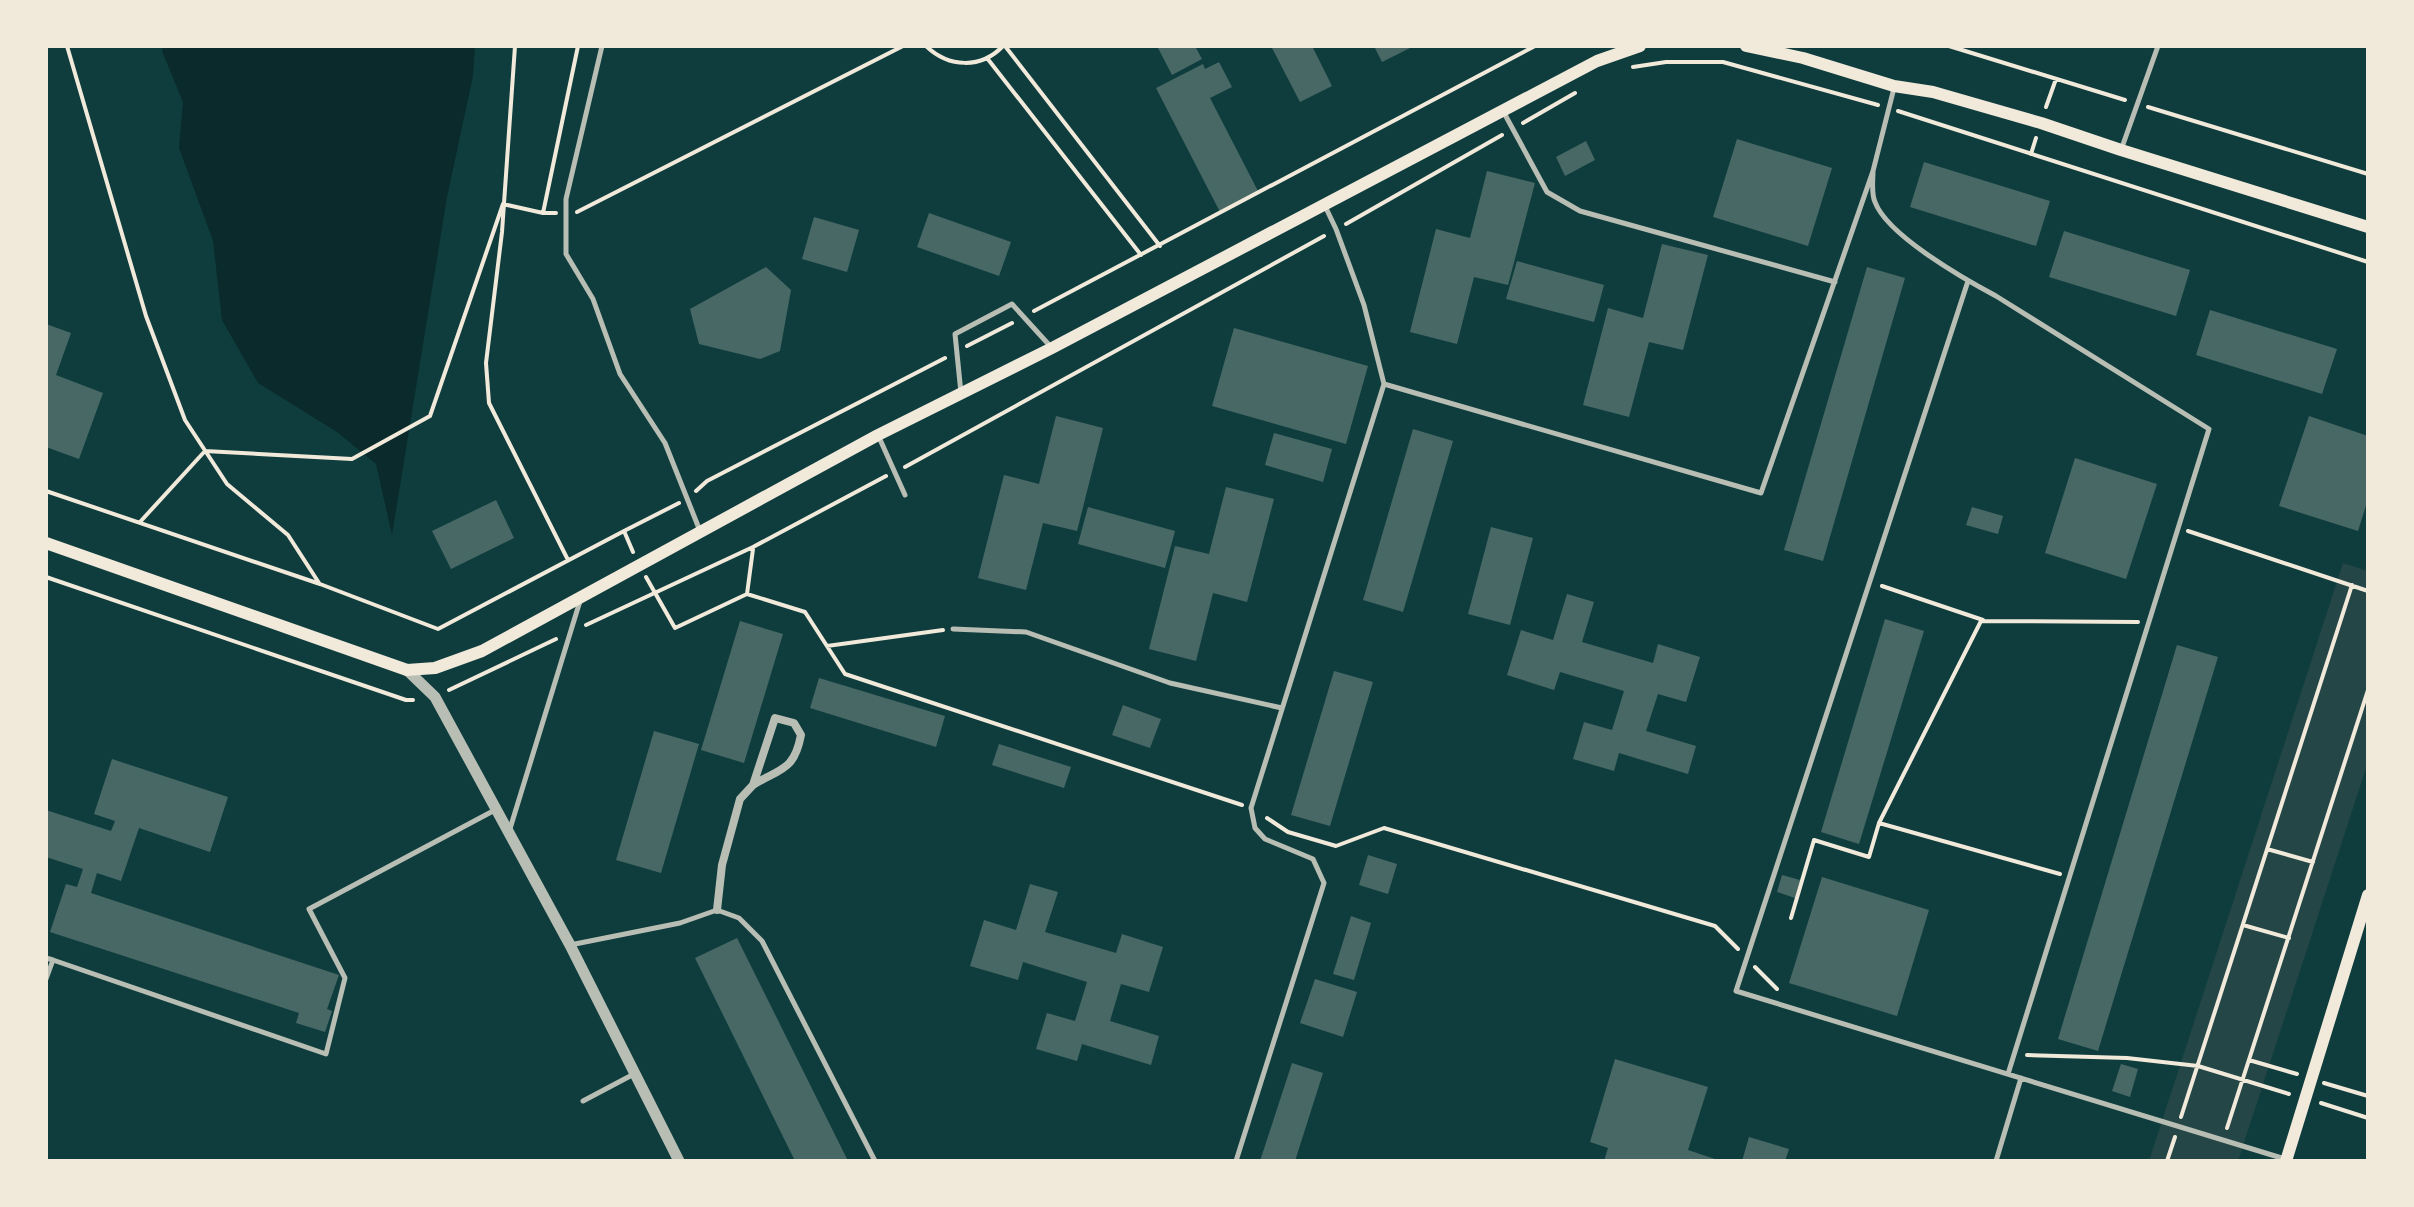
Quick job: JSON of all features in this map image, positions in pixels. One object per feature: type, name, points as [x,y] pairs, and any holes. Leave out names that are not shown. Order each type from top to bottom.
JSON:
[{"type":"main road","points":[[46,543],[407,670],[435,668],[482,651],[878,435],[1052,348],[1597,61],[1640,46]]},
{"type":"main road","points":[[1746,46],[1803,58],[1894,86],[1949,97],[2041,123],[2368,227]]},
{"type":"main road","points":[[2286,1160],[2368,895]]},
{"type":"street","points":[[407,670],[435,697],[570,945],[679,1161]]},
{"type":"street","points":[[717,910],[722,865],[740,799],[753,785],[789,765],[798,751],[801,735],[794,723],[775,718],[753,785]]},
{"type":"lane","points":[[602,46],[566,199],[566,254],[593,299],[620,374],[665,443],[701,532]]},
{"type":"lane","points":[[2121,150],[2158,46]]},
{"type":"lane","points":[[1384,384],[1761,493],[1873,171],[1894,86]]},
{"type":"lane","points":[[1503,110],[1547,192],[1580,211],[1835,282]]},
{"type":"lane","points":[[1873,171],[1874,200],[1887,221],[1910,241],[1968,281],[2209,429],[2008,1074]]},
{"type":"lane","points":[[1236,1161],[1324,883],[1313,859],[1265,839],[1255,828],[1251,808],[1384,384],[1364,305],[1336,229],[1323,204]]},
{"type":"lane","points":[[1968,281],[1736,991],[2286,1160]]},
{"type":"lane","points":[[961,394],[955,334],[1012,304],[1052,348]]},
{"type":"lane","points":[[878,435],[905,495]]},
{"type":"lane","points":[[509,833],[582,595]]},
{"type":"lane","points":[[953,629],[1026,632],[1170,683],[1282,708]]},
{"type":"lane","points":[[46,979],[49,959],[326,1054],[345,978],[309,909],[496,810]]},
{"type":"lane","points":[[570,945],[680,923],[717,910],[739,918],[762,941],[875,1161]]},
{"type":"lane","points":[[583,1101],[635,1074]]},
{"type":"lane","points":[[1996,1161],[2021,1078]]},
{"type":"path","points":[[67,46],[146,316],[185,420],[227,484],[288,535],[320,584]]},
{"type":"path","points":[[515,46],[503,204],[486,363],[489,403],[568,560]]},
{"type":"path","points":[[503,204],[543,213],[578,46]]},
{"type":"path","points":[[566,213],[581,212],[903,46]]},
{"type":"path","points":[[926,46],[950,62],[963,64],[987,58],[1004,46],[1160,246]]},
{"type":"path","points":[[46,491],[320,584],[438,629],[687,498],[707,481],[1160,246],[1535,46]]},
{"type":"path","points":[[1949,46],[2368,174]]},
{"type":"path","points":[[987,58],[1141,255]]},
{"type":"path","points":[[1628,68],[1666,62],[1723,62],[1888,108],[2368,262]]},
{"type":"path","points":[[904,467],[1577,92]]},
{"type":"path","points":[[205,451],[352,459],[430,416],[503,204]]},
{"type":"path","points":[[139,522],[205,451]]},
{"type":"path","points":[[655,592],[753,547],[891,474]]},
{"type":"path","points":[[2178,527],[2368,591]]},
{"type":"path","points":[[624,531],[639,565],[675,628],[747,594],[805,612],[845,674],[1251,808],[1288,832],[1336,846],[1384,828],[1715,926],[1782,994]]},
{"type":"path","points":[[747,594],[753,547]]},
{"type":"path","points":[[1869,582],[1986,621]]},
{"type":"path","points":[[2167,1161],[2352,585]]},
{"type":"path","points":[[1791,918],[1814,840],[1869,857],[1879,823],[1981,621],[2149,622]]},
{"type":"path","points":[[827,646],[953,629]]},
{"type":"path","points":[[2224,1140],[2368,690]]},
{"type":"path","points":[[1879,823],[2070,877]]},
{"type":"path","points":[[2267,849],[2313,862]]},
{"type":"path","points":[[2243,925],[2289,938]]},
{"type":"path","points":[[2014,1055],[2127,1058],[2198,1066],[2243,1080]]},
{"type":"shaded area","points":[[163,46],[475,46],[473,76],[447,197],[392,535],[376,464],[337,432],[258,383],[222,320],[213,241],[179,148],[183,102],[162,51]]},
{"type":"shaded area","points":[[2343,563],[2368,571],[2368,762],[2238,1161],[2149,1161]]},
{"type":"building","points":[[1157,46],[1195,46],[1202,59],[1172,75]]},
{"type":"building","points":[[1271,46],[1312,46],[1332,86],[1300,102]]},
{"type":"building","points":[[1374,46],[1414,46],[1382,62]]},
{"type":"building","points":[[1219,62],[1232,87],[1210,98],[1259,193],[1220,212],[1156,88],[1203,64],[1205,69]]},
{"type":"building","points":[[1737,139],[1832,168],[1808,246],[1713,217]]},
{"type":"building","points":[[1586,141],[1595,160],[1565,176],[1556,157]]},
{"type":"building","points":[[1924,162],[2050,201],[2036,246],[1910,207]]},
{"type":"building","points":[[1487,171],[1535,183],[1508,285],[1474,277],[1457,344],[1410,332],[1436,229],[1470,238]]},
{"type":"building","points":[[929,213],[1011,242],[999,276],[917,247]]},
{"type":"building","points":[[814,217],[859,230],[847,272],[802,259]]},
{"type":"building","points":[[2064,231],[2190,270],[2176,316],[2049,277]]},
{"type":"building","points":[[1662,244],[1708,255],[1683,350],[1649,342],[1629,417],[1583,405],[1608,308],[1643,318]]},
{"type":"building","points":[[1517,261],[1604,285],[1594,322],[1506,299]]},
{"type":"building","points":[[766,267],[791,290],[780,351],[760,359],[699,344],[690,309]]},
{"type":"building","points":[[1867,267],[1905,278],[1823,561],[1784,550]]},
{"type":"building","points":[[2210,310],[2337,349],[2322,394],[2196,355]]},
{"type":"building","points":[[46,324],[71,333],[56,375],[103,393],[79,459],[46,447]]},
{"type":"building","points":[[1234,328],[1368,366],[1346,444],[1212,406]]},
{"type":"building","points":[[1056,416],[1103,428],[1077,531],[1043,523],[1026,590],[978,578],[1004,475],[1039,484]]},
{"type":"building","points":[[2309,416],[2368,436],[2368,499],[2358,531],[2279,506]]},
{"type":"building","points":[[1413,429],[1453,441],[1403,612],[1363,600]]},
{"type":"building","points":[[1274,433],[1332,449],[1323,482],[1265,465]]},
{"type":"building","points":[[2075,458],[2157,484],[2126,579],[2045,553]]},
{"type":"building","points":[[1226,487],[1274,499],[1247,602],[1213,593],[1196,661],[1149,649],[1175,546],[1209,554]]},
{"type":"building","points":[[496,500],[514,538],[451,569],[432,531]]},
{"type":"building","points":[[1088,507],[1175,531],[1165,568],[1078,544]]},
{"type":"building","points":[[1972,507],[2003,516],[1998,534],[1966,525]]},
{"type":"building","points":[[1491,527],[1533,538],[1510,625],[1468,614]]},
{"type":"building","points":[[1567,594],[1594,602],[1582,642],[1653,663],[1658,644],[1700,657],[1686,702],[1658,694],[1646,731],[1696,746],[1688,774],[1619,753],[1614,771],[1573,759],[1584,722],[1612,730],[1624,691],[1560,672],[1554,690],[1507,675],[1521,630],[1553,640]]},
{"type":"building","points":[[1885,619],[1924,631],[1859,844],[1821,832]]},
{"type":"building","points":[[740,621],[783,634],[744,763],[701,750]]},
{"type":"building","points":[[2177,645],[2218,657],[2098,1051],[2058,1039]]},
{"type":"building","points":[[1334,671],[1373,682],[1330,826],[1291,815]]},
{"type":"building","points":[[819,678],[945,716],[936,747],[810,708]]},
{"type":"building","points":[[1123,705],[1161,719],[1150,748],[1112,735]]},
{"type":"building","points":[[654,731],[699,744],[661,873],[616,860]]},
{"type":"building","points":[[999,744],[1071,767],[1064,788],[992,765]]},
{"type":"building","points":[[112,759],[228,797],[210,852],[139,828],[121,881],[97,873],[91,893],[339,975],[327,1009],[332,1011],[325,1032],[296,1023],[299,1013],[50,932],[66,884],[77,887],[83,869],[46,857],[46,810],[111,831],[115,821],[94,814]]},
{"type":"building","points":[[1368,855],[1397,864],[1388,894],[1359,885]]},
{"type":"building","points":[[1782,875],[1800,880],[1795,898],[1777,892]]},
{"type":"building","points":[[1822,877],[1929,910],[1897,1016],[1789,983]]},
{"type":"building","points":[[1030,884],[1058,892],[1045,932],[1116,953],[1122,934],[1163,947],[1149,992],[1121,984],[1110,1021],[1159,1036],[1151,1065],[1082,1044],[1077,1061],[1036,1049],[1047,1013],[1075,1021],[1087,982],[1023,962],[1018,980],[970,966],[984,920],[1016,930]]},
{"type":"building","points":[[1351,916],[1371,923],[1354,980],[1333,974]]},
{"type":"building","points":[[737,938],[848,1161],[795,1161],[695,958]]},
{"type":"building","points":[[1315,979],[1357,992],[1343,1037],[1300,1023]]},
{"type":"building","points":[[1615,1059],[1708,1087],[1688,1150],[1721,1161],[1604,1161],[1608,1148],[1590,1142]]},
{"type":"building","points":[[1292,1063],[1323,1073],[1295,1161],[1260,1161]]},
{"type":"building","points":[[2121,1064],[2138,1069],[2130,1097],[2112,1091]]},
{"type":"building","points":[[1749,1137],[1789,1149],[1785,1161],[1742,1161]]}]
